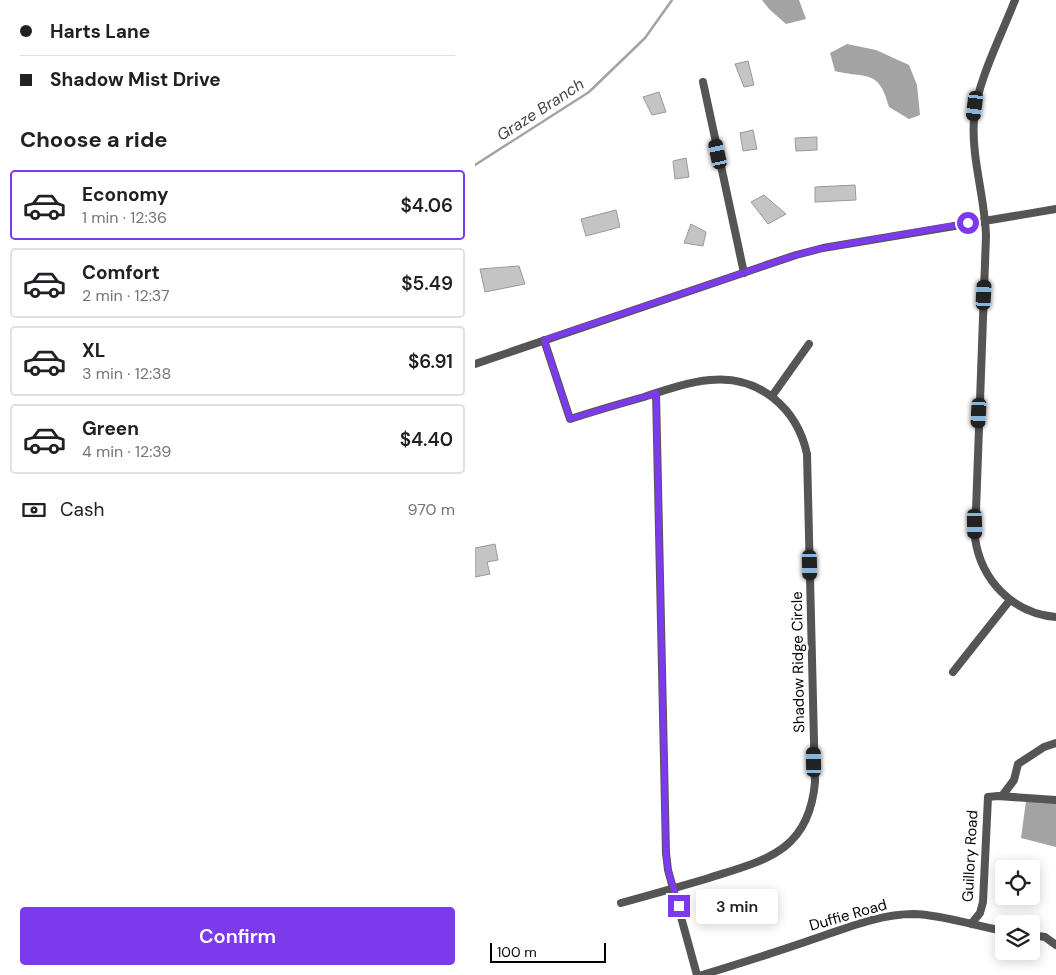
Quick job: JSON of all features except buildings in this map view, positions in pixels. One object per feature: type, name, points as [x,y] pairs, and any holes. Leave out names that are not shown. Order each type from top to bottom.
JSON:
[{"type":"street","points":[[1015,0],[975,106],[975,153],[986,220],[975,538],[979,555],[989,578],[1009,600],[1029,610],[1056,617]]},
{"type":"street","points":[[703,82],[744,273]]},
{"type":"street","points":[[475,364],[823,248],[1056,209]]},
{"type":"street","name":"Shadow Ridge Circle","points":[[544,340],[570,419],[698,382],[726,380],[745,382],[772,396],[781,404],[795,421],[807,454],[814,792],[803,823],[786,845],[776,854],[755,864],[621,903]]},
{"type":"street","points":[[772,396],[809,344]]},
{"type":"street","points":[[656,393],[666,854],[673,888],[697,975]]},
{"type":"street","points":[[953,672],[1009,600]]},
{"type":"street","points":[[1000,796],[1014,780],[1018,764],[1044,747],[1056,743]]},
{"type":"street","points":[[1000,796],[1056,800]]},
{"type":"street","name":"Guillory Road","points":[[971,924],[980,913],[983,902],[987,797],[1000,796]]},
{"type":"street","name":"Duffie Road","points":[[702,975],[883,918],[899,915],[927,915],[995,929]]},
{"type":"street","points":[[1040,936],[1045,937],[1056,945]]},
{"type":"shaded area","points":[[762,0],[799,0],[806,19],[786,24]]},
{"type":"shaded area","points":[[847,44],[876,50],[909,65],[917,85],[920,115],[909,119],[889,107],[881,86],[870,77],[835,71],[830,53]]},
{"type":"shaded area","points":[[1026,801],[1056,803],[1056,847],[1021,838]]},
{"type":"waterway","name":"Graze Branch","points":[[475,165],[589,92],[645,38],[672,0]]},
{"type":"route","points":[[679,906],[668,870],[666,854],[656,393],[570,419],[544,340],[796,255],[823,248],[968,223]]}]
